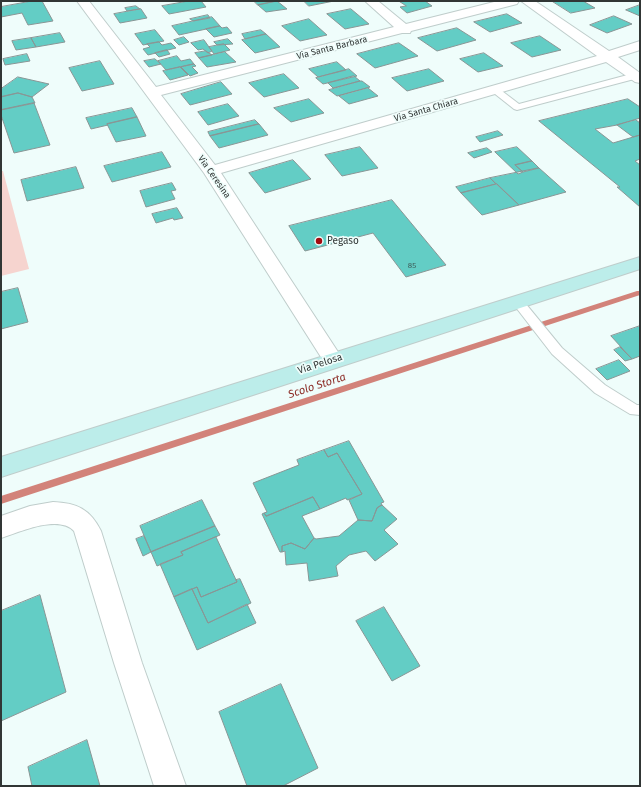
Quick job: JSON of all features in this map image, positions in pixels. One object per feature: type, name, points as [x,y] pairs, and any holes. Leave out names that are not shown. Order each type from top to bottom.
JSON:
[{"type":"main road","name":"Via Pelosa","points":[[1,466],[110,433],[517,301],[640,263]]},
{"type":"street","name":"Via Ceresina","points":[[83,1],[210,170],[334,360]]},
{"type":"street","points":[[371,1],[405,30]]},
{"type":"street","name":"Via Santa Barbara","points":[[151,93],[405,30],[513,1]]},
{"type":"street","points":[[527,1],[638,77]]},
{"type":"street","name":"Via Santa Chiara","points":[[210,170],[495,90],[607,57],[640,45]]},
{"type":"street","points":[[1,527],[24,519],[65,513],[80,520],[88,531],[128,663],[170,786]]},
{"type":"lane","points":[[495,90],[517,107],[638,77]]},
{"type":"lane","points":[[517,301],[557,351],[600,389],[635,410],[640,410]]},
{"type":"shaded area","points":[[1,171],[3,171],[29,269],[1,276]]},
{"type":"building","points":[[32,1],[42,1],[53,21],[28,25],[22,13],[1,17],[1,7]]},
{"type":"building","points":[[189,1],[201,1],[206,7],[169,14],[162,6]]},
{"type":"building","points":[[254,1],[277,1],[258,5]]},
{"type":"building","points":[[277,1],[287,9],[266,12],[258,5]]},
{"type":"building","points":[[304,1],[334,1],[309,6]]},
{"type":"building","points":[[399,1],[425,1],[432,6],[407,13],[400,7],[406,6]]},
{"type":"building","points":[[552,1],[583,1],[595,8],[571,13]]},
{"type":"building","points":[[640,5],[640,16],[626,10]]},
{"type":"building","points":[[136,6],[140,9],[127,11],[125,8]]},
{"type":"building","points":[[141,9],[147,18],[120,23],[114,14]]},
{"type":"building","points":[[351,9],[369,24],[345,29],[327,14]]},
{"type":"building","points":[[507,14],[522,23],[490,32],[474,22]]},
{"type":"building","points":[[208,15],[210,18],[193,21],[190,19]]},
{"type":"building","points":[[614,16],[632,24],[607,33],[590,25]]},
{"type":"building","points":[[212,17],[220,26],[179,35],[172,26]]},
{"type":"building","points":[[309,19],[327,35],[300,41],[282,26]]},
{"type":"building","points":[[220,26],[222,28],[227,27],[232,33],[214,37],[206,29]]},
{"type":"building","points":[[457,28],[476,40],[437,51],[418,38]]},
{"type":"building","points":[[155,30],[164,41],[143,45],[135,34]]},
{"type":"building","points":[[261,30],[266,34],[245,39],[242,34]]},
{"type":"building","points":[[60,33],[65,42],[36,47],[31,38]]},
{"type":"building","points":[[266,34],[280,47],[255,53],[242,40]]},
{"type":"building","points":[[540,36],[561,50],[532,57],[511,43]]},
{"type":"building","points":[[184,37],[189,42],[179,45],[174,40]]},
{"type":"building","points":[[31,38],[36,47],[16,50],[12,41]]},
{"type":"building","points":[[228,39],[233,44],[217,45],[214,42]]},
{"type":"building","points":[[204,40],[212,51],[208,53],[203,49],[198,50],[191,43]]},
{"type":"building","points":[[159,42],[162,45],[171,43],[176,48],[148,55],[143,49],[150,47],[147,44]]},
{"type":"building","points":[[399,43],[418,56],[375,68],[357,54]]},
{"type":"building","points":[[224,44],[230,50],[214,54],[209,47]]},
{"type":"building","points":[[167,50],[170,54],[159,57],[155,53]]},
{"type":"building","points":[[206,51],[212,55],[199,58],[195,53]]},
{"type":"building","points":[[225,52],[236,62],[207,67],[199,58]]},
{"type":"building","points":[[484,53],[503,66],[478,72],[460,59]]},
{"type":"building","points":[[27,54],[30,61],[5,65],[3,59]]},
{"type":"building","points":[[177,56],[181,61],[190,59],[194,64],[166,70],[158,61]]},
{"type":"building","points":[[155,59],[161,64],[149,67],[144,61]]},
{"type":"building","points":[[100,61],[114,84],[82,91],[69,68]]},
{"type":"building","points":[[337,62],[346,70],[318,77],[309,69]]},
{"type":"building","points":[[194,64],[196,66],[192,67],[198,73],[190,76],[181,67]]},
{"type":"building","points":[[180,67],[188,75],[170,80],[163,71]]},
{"type":"building","points":[[349,69],[357,76],[323,84],[316,78]]},
{"type":"building","points":[[429,69],[444,81],[407,91],[392,78]]},
{"type":"building","points":[[284,74],[299,88],[264,97],[249,83]]},
{"type":"building","points":[[354,76],[360,81],[333,88],[328,83]]},
{"type":"building","points":[[18,77],[49,84],[32,97],[18,93],[1,97],[1,89]]},
{"type":"building","points":[[360,81],[370,87],[337,96],[329,90]]},
{"type":"building","points":[[221,82],[232,94],[190,105],[181,94]]},
{"type":"building","points":[[368,88],[378,96],[349,104],[339,96]]},
{"type":"building","points":[[18,93],[32,97],[35,103],[1,110],[1,97]]},
{"type":"building","points":[[309,99],[324,113],[291,122],[274,108]]},
{"type":"building","points":[[628,99],[640,107],[640,118],[617,125],[595,129],[613,143],[640,135],[640,159],[635,161],[640,165],[640,207],[617,187],[620,187],[539,121]]},
{"type":"building","points":[[34,103],[50,145],[14,153],[1,115],[1,110]]},
{"type":"building","points":[[228,104],[239,116],[208,125],[198,112]]},
{"type":"building","points":[[132,108],[137,117],[91,129],[86,118]]},
{"type":"building","points":[[137,117],[146,136],[116,142],[107,124]]},
{"type":"building","points":[[255,120],[259,124],[210,136],[208,132]]},
{"type":"building","points":[[636,120],[640,123],[640,135],[633,137],[617,125]]},
{"type":"building","points":[[259,124],[268,135],[219,148],[210,136]]},
{"type":"building","points":[[498,131],[503,135],[480,142],[476,137]]},
{"type":"building","points":[[360,147],[378,168],[342,176],[325,155]]},
{"type":"building","points":[[517,147],[532,161],[515,165],[523,172],[518,174],[495,152]]},
{"type":"building","points":[[487,148],[492,152],[474,158],[468,153]]},
{"type":"building","points":[[162,152],[171,167],[112,182],[104,166]]},
{"type":"building","points":[[293,160],[311,179],[265,193],[249,173]]},
{"type":"building","points":[[532,161],[539,168],[523,172],[515,165]]},
{"type":"building","points":[[76,167],[84,188],[27,201],[21,180]]},
{"type":"building","points":[[539,168],[566,192],[519,205],[490,178]]},
{"type":"building","points":[[490,178],[496,184],[461,193],[456,187]]},
{"type":"building","points":[[172,183],[176,190],[171,191],[175,199],[146,207],[140,191]]},
{"type":"building","points":[[497,184],[519,205],[482,215],[461,193]]},
{"type":"building","points":[[392,200],[446,265],[406,277],[373,233],[305,251],[289,226]]},
{"type":"building","points":[[177,208],[183,218],[174,220],[173,218],[156,223],[152,214]]},
{"type":"building","points":[[18,288],[28,322],[1,329],[1,292]]},
{"type":"building","points":[[640,326],[640,356],[632,359],[611,336]]},
{"type":"building","points":[[620,347],[632,359],[625,361],[614,350]]},
{"type":"building","points":[[619,360],[630,371],[607,380],[596,369]]},
{"type":"building","points":[[349,441],[384,502],[377,508],[372,521],[358,520],[349,500],[362,494],[337,453],[328,457],[324,450]]},
{"type":"building","points":[[324,450],[328,457],[337,453],[362,494],[347,500],[346,498],[320,509],[313,497],[266,516],[264,513],[267,512],[253,483],[299,465],[297,460]]},
{"type":"building","points":[[313,497],[320,509],[302,516],[314,538],[305,549],[291,543],[282,546],[282,552],[280,552],[262,514],[264,513],[266,516]]},
{"type":"building","points":[[202,500],[215,526],[151,552],[140,526]]},
{"type":"building","points":[[382,505],[397,519],[384,530],[398,544],[375,561],[366,551],[349,555],[336,566],[338,576],[309,581],[307,563],[286,565],[285,551],[282,552],[282,546],[291,543],[305,549],[314,538],[339,536],[358,520],[372,521],[377,508]]},
{"type":"building","points":[[215,526],[220,535],[181,552],[183,555],[157,566],[151,552]]},
{"type":"building","points":[[144,536],[151,552],[143,556],[136,539]]},
{"type":"building","points":[[216,537],[237,582],[201,597],[197,587],[174,597],[160,564],[183,555],[181,552]]},
{"type":"building","points":[[240,579],[251,603],[208,623],[192,589],[197,587],[201,597],[237,582],[236,580]]},
{"type":"building","points":[[192,589],[208,623],[247,604],[256,623],[197,650],[174,597]]},
{"type":"building","points":[[40,595],[66,692],[1,721],[1,611]]},
{"type":"building","points":[[384,607],[420,666],[392,681],[356,621]]},
{"type":"building","points":[[281,684],[318,768],[283,786],[247,786],[219,712]]},
{"type":"building","points":[[87,740],[100,786],[32,786],[28,767]]},
{"type":"waterway","name":"Scolo Storta","points":[[1,500],[640,293]]},
{"type":"place","name":"Pegaso","points":[[319,241]]}]
